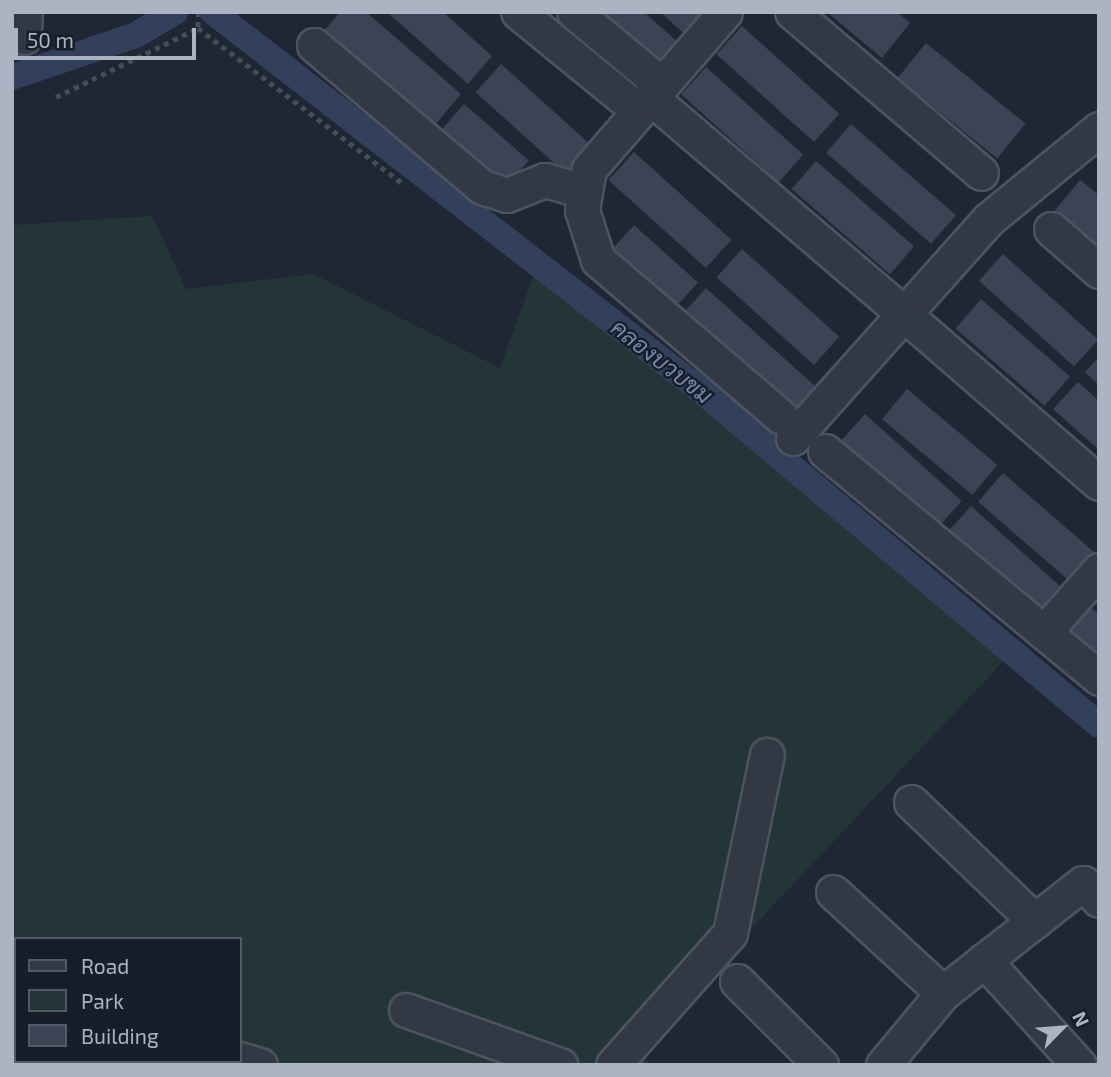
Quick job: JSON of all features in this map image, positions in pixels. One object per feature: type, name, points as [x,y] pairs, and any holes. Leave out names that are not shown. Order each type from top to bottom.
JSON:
[{"type":"street","points":[[518,12],[650,97]]},
{"type":"street","points":[[574,12],[650,97],[1099,483]]},
{"type":"street","points":[[725,12],[589,169],[581,190],[598,260],[787,428],[904,314],[989,219],[1099,129]]},
{"type":"street","points":[[792,12],[981,173]]},
{"type":"street","points":[[314,45],[482,187],[507,195],[545,180],[581,190]]},
{"type":"street","points":[[1051,229],[1099,271]]},
{"type":"street","points":[[825,451],[1099,678]]},
{"type":"street","points":[[1044,632],[1099,570]]},
{"type":"street","points":[[613,1065],[730,933],[767,755]]},
{"type":"street","points":[[911,802],[1035,920]]},
{"type":"street","points":[[891,1062],[943,993],[1035,920],[1094,885]]},
{"type":"street","points":[[833,892],[943,993]]},
{"type":"street","points":[[984,960],[1079,1065]]},
{"type":"street","points":[[737,981],[821,1065]]},
{"type":"street","points":[[406,1010],[560,1065]]},
{"type":"street","points":[[242,1060],[260,1065]]},
{"type":"path","points":[[198,27],[200,12]]},
{"type":"path","points":[[56,97],[198,27]]},
{"type":"path","points":[[198,27],[405,185]]},
{"type":"green space","points":[[152,216],[186,289],[313,274],[500,368],[535,271],[1013,651],[637,1050],[651,1065],[12,1065],[12,225]]},
{"type":"building","points":[[340,12],[366,12],[461,94],[428,133],[318,38]]},
{"type":"building","points":[[387,12],[443,12],[492,56],[468,84]]},
{"type":"building","points":[[588,12],[644,12],[681,45],[657,72]]},
{"type":"building","points":[[660,12],[710,12],[688,37]]},
{"type":"building","points":[[827,12],[897,12],[910,23],[882,58]]},
{"type":"building","points":[[742,26],[839,114],[814,142],[717,54]]},
{"type":"building","points":[[926,43],[1025,124],[997,159],[898,78]]},
{"type":"building","points":[[501,64],[598,151],[572,179],[476,92]]},
{"type":"building","points":[[706,67],[803,155],[779,182],[681,94]]},
{"type":"building","points":[[464,104],[529,160],[503,190],[438,133]]},
{"type":"building","points":[[851,124],[956,215],[931,244],[826,153]]},
{"type":"building","points":[[634,152],[731,240],[706,268],[609,180]]},
{"type":"building","points":[[816,161],[914,246],[890,274],[792,189]]},
{"type":"building","points":[[1080,180],[1099,195],[1099,253],[1052,214]]},
{"type":"building","points":[[634,225],[698,283],[670,313],[607,255]]},
{"type":"building","points":[[742,249],[839,337],[814,365],[717,277]]},
{"type":"building","points":[[1003,254],[1098,340],[1074,366],[979,281]]},
{"type":"building","points":[[706,288],[815,386],[790,415],[681,316]]},
{"type":"building","points":[[981,299],[1070,376],[1044,406],[955,328]]},
{"type":"building","points":[[1099,357],[1099,385],[1085,372]]},
{"type":"building","points":[[1078,382],[1099,401],[1099,450],[1053,409]]},
{"type":"building","points":[[907,389],[997,465],[972,495],[882,419]]},
{"type":"building","points":[[865,414],[962,501],[937,528],[840,441]]},
{"type":"building","points":[[1003,473],[1097,554],[1072,583],[978,502]]},
{"type":"building","points":[[971,506],[1068,593],[1043,620],[946,533]]},
{"type":"building","points":[[1086,603],[1099,614],[1099,666],[1061,632]]},
{"type":"waterway","name":"คลองบวบขม","points":[[12,77],[136,35],[175,12]]},
{"type":"waterway","name":"คลองบวบขม","points":[[213,12],[699,389],[1099,725]]}]
